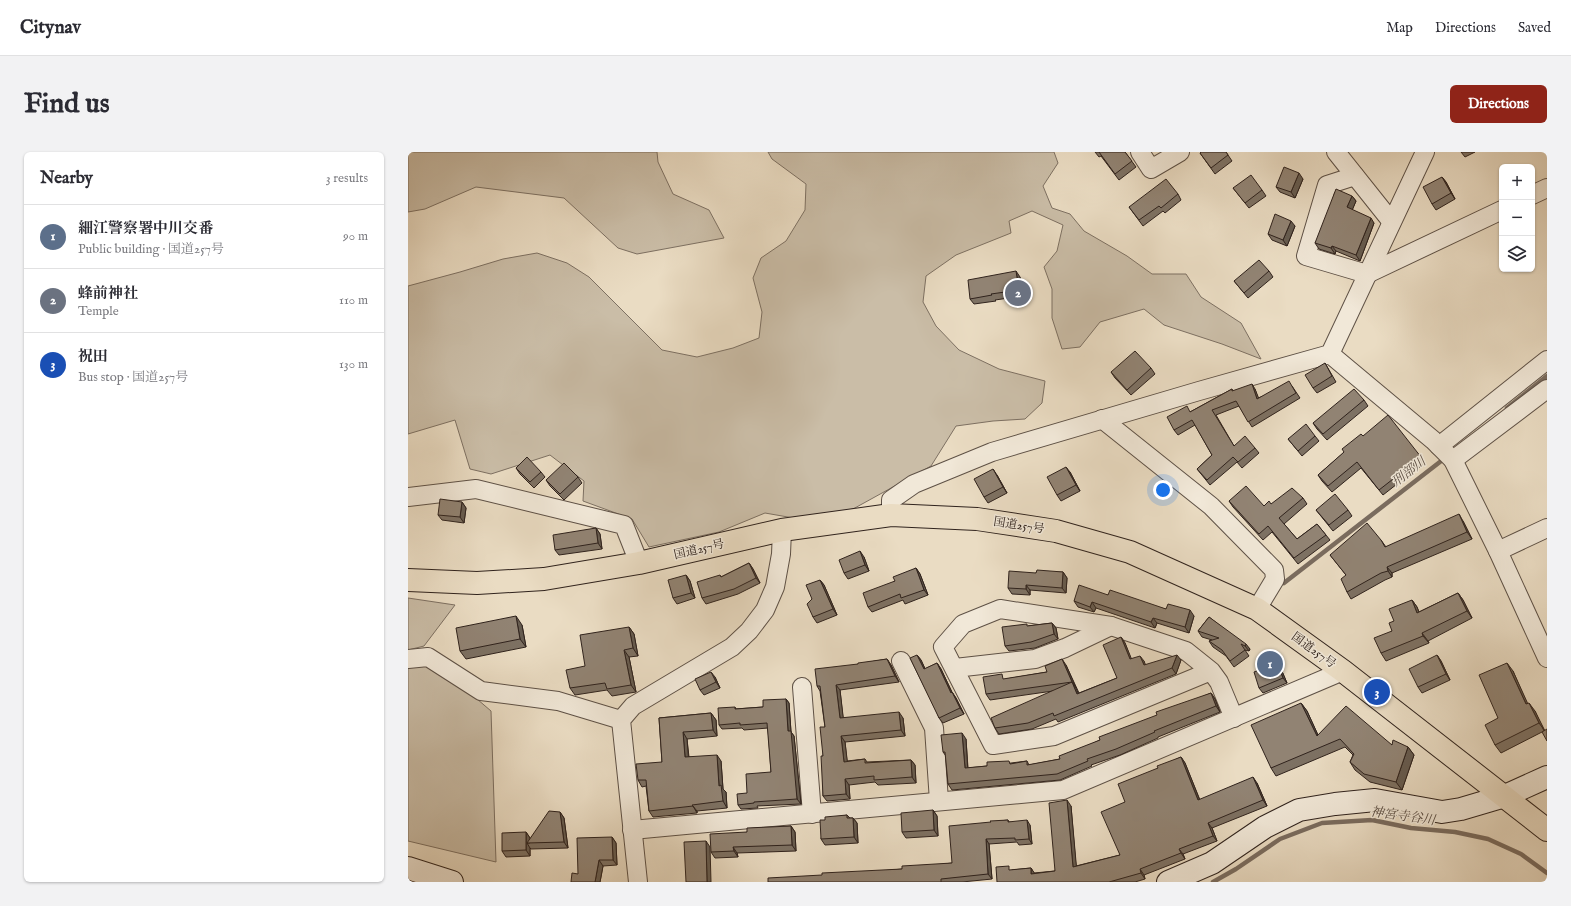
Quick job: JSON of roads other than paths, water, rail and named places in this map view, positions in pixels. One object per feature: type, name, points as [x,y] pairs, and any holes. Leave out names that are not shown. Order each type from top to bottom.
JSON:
[{"type":"highway","name":"国道257号","points":[[408,580],[477,583],[544,579],[639,563],[782,530],[891,515],[977,519],[1056,531],[1130,552],[1257,608],[1343,671],[1547,830]]},
{"type":"street","points":[[1140,152],[1151,169],[1180,152]]},
{"type":"street","points":[[1336,152],[1391,221]]},
{"type":"street","points":[[891,515],[891,500],[914,484],[992,452],[1330,354],[1391,221],[1425,152]]},
{"type":"street","points":[[1355,176],[1327,185],[1306,256],[1367,274],[1499,211]]},
{"type":"street","points":[[1535,194],[1547,188]]},
{"type":"street","points":[[1330,354],[1447,454],[1498,551],[1547,658]]},
{"type":"street","points":[[1447,454],[1547,360]]},
{"type":"street","points":[[1447,454],[1547,389]]},
{"type":"street","points":[[1102,419],[1211,506],[1274,570],[1275,579],[1257,608]]},
{"type":"street","points":[[408,497],[476,489],[624,525],[639,563]]},
{"type":"street","points":[[1498,551],[1547,528]]},
{"type":"street","points":[[638,882],[622,720],[633,706],[732,647],[749,631],[765,610],[775,587],[781,554],[782,530]]},
{"type":"street","points":[[1212,672],[1054,736],[993,745],[943,647],[963,624],[1000,609],[1110,626],[1186,651],[1212,672],[1219,682],[1234,718]]},
{"type":"street","points":[[955,668],[1034,659],[1065,648],[1110,626]]},
{"type":"street","points":[[408,659],[428,656],[481,691],[558,701],[622,720]]},
{"type":"street","points":[[901,661],[934,728],[939,801]]},
{"type":"street","points":[[632,830],[1063,790],[1343,671]]},
{"type":"street","points":[[802,687],[812,814]]},
{"type":"street","points":[[1168,882],[1212,863],[1265,827],[1299,810],[1335,804],[1375,800],[1442,812],[1461,809],[1505,796],[1547,777]]},
{"type":"street","points":[[408,868],[452,882]]},
{"type":"waterway","name":"刑部川","points":[[1507,408],[1547,376]]},
{"type":"waterway","name":"刑部川","points":[[1284,583],[1445,458]]},
{"type":"waterway","name":"神宮寺谷川","points":[[1213,882],[1236,869],[1280,839],[1322,823],[1372,820],[1411,828],[1455,832],[1488,839],[1521,854],[1547,873]]},
{"type":"place","name":"蜂前神社","points":[[1018,293]]},
{"type":"place","name":"細江警察署中川交番","points":[[1270,664]]},
{"type":"place","name":"祝田","points":[[1377,692]]}]
